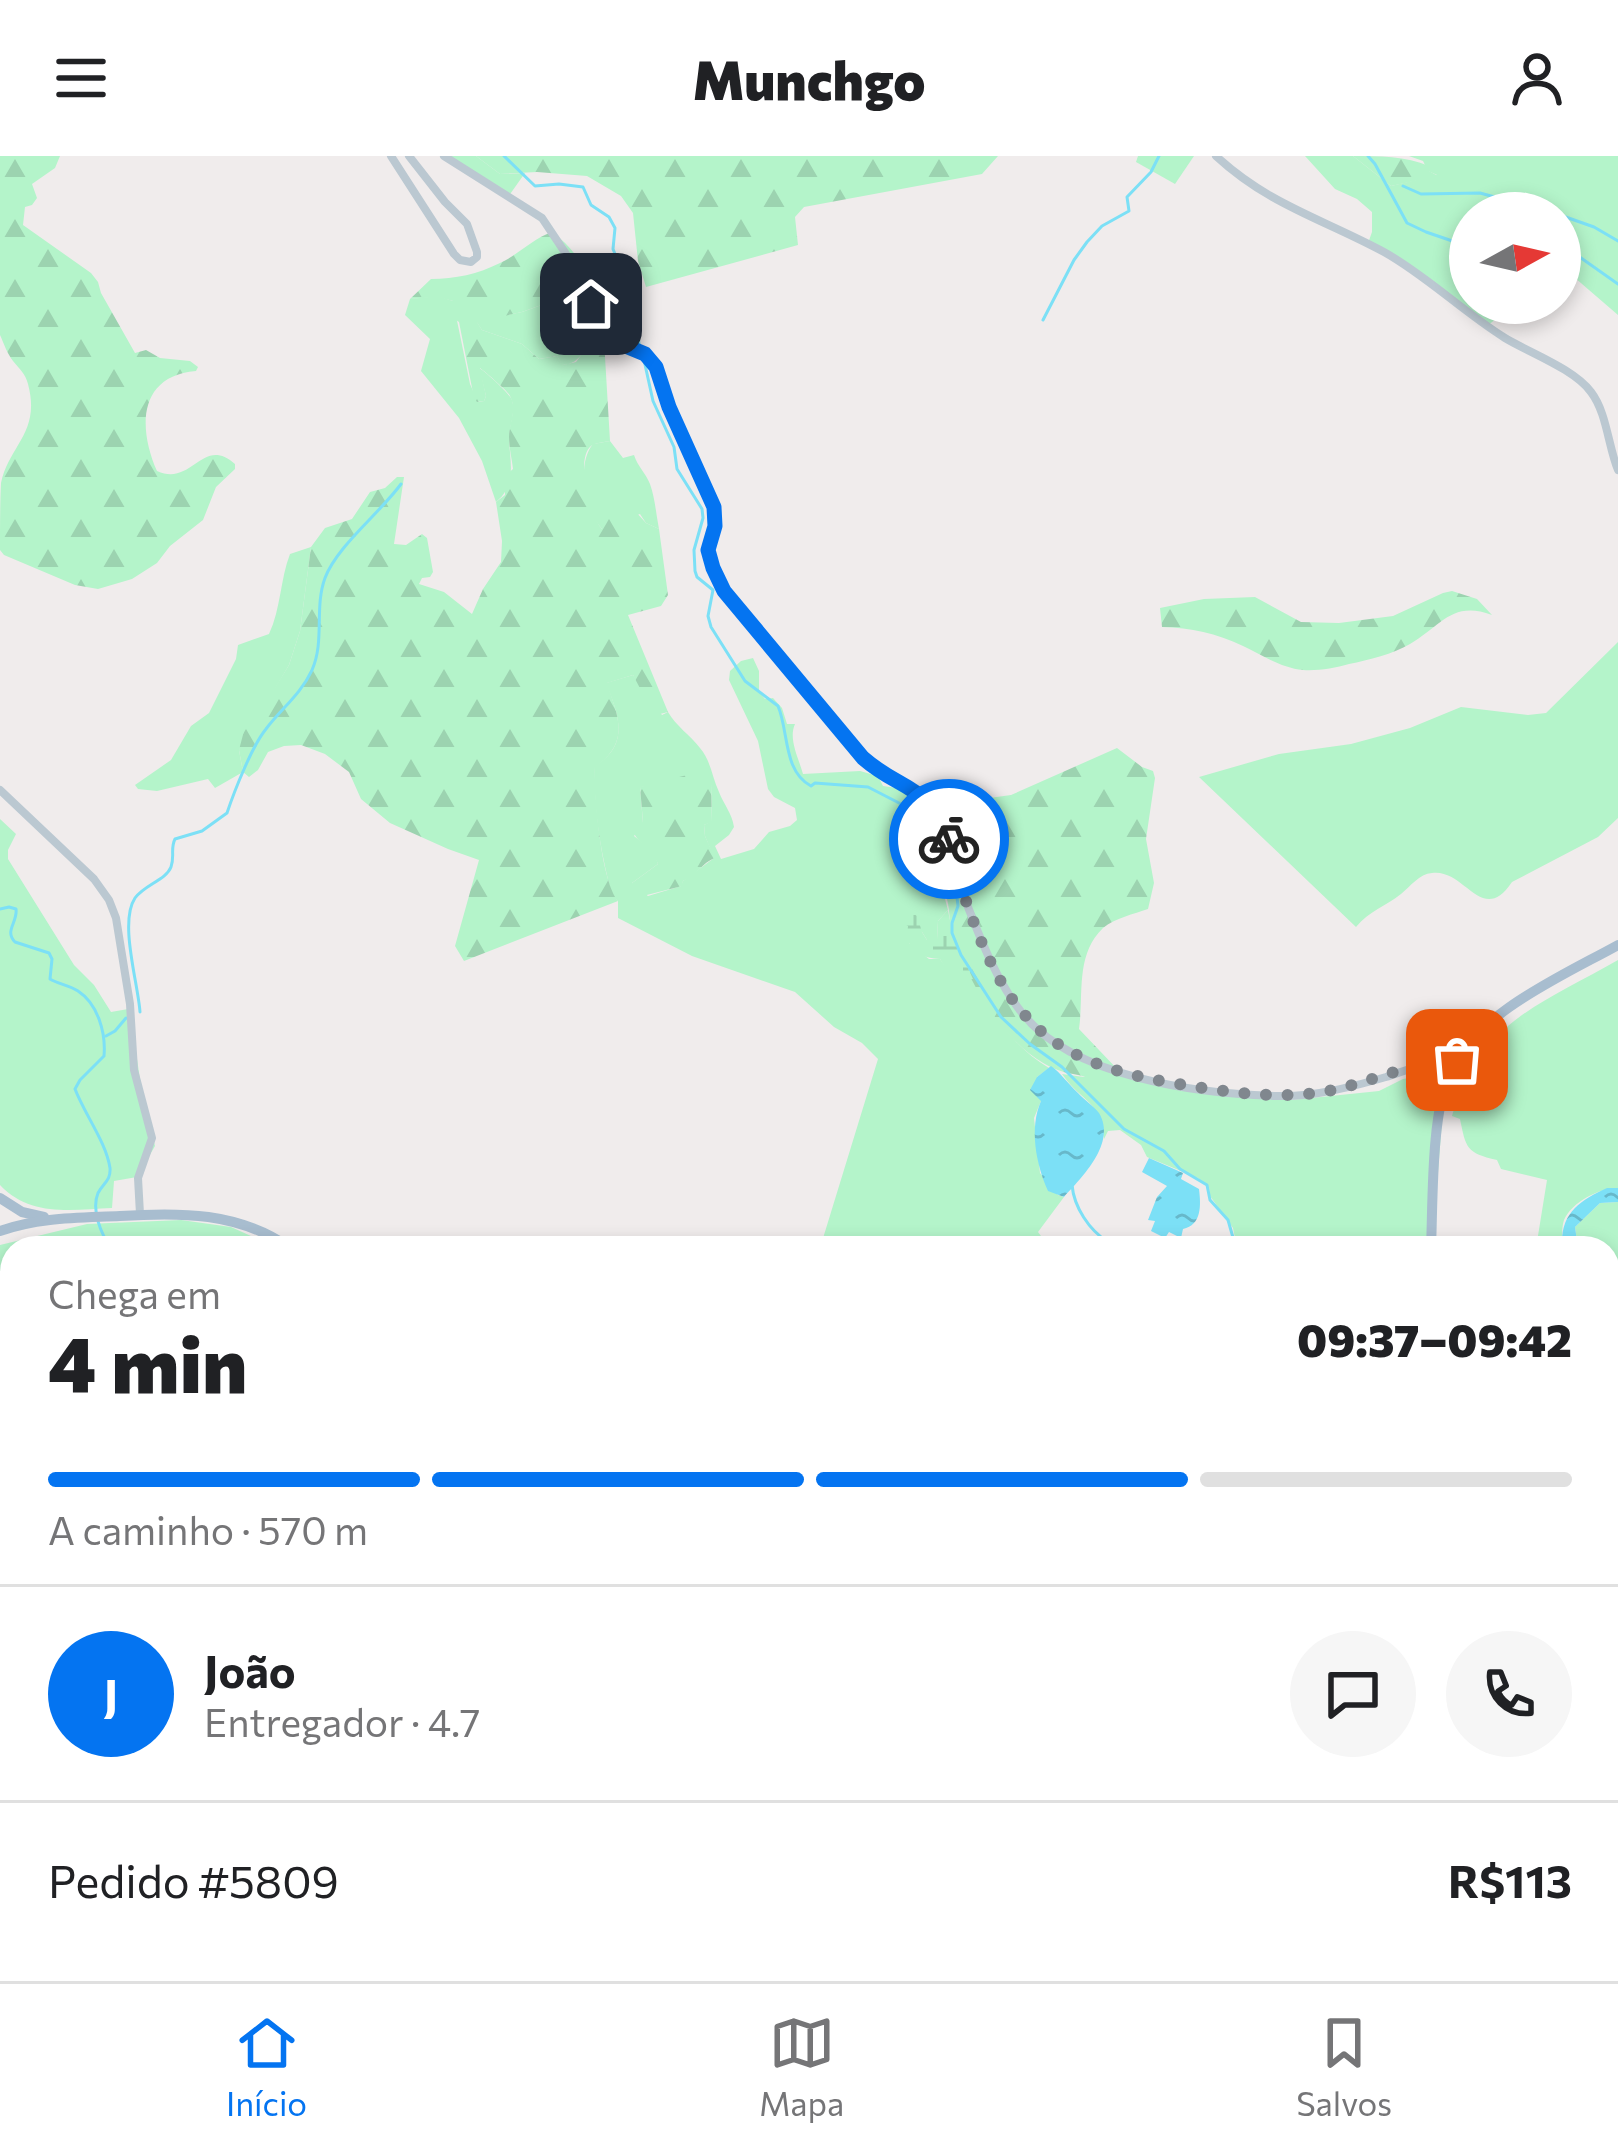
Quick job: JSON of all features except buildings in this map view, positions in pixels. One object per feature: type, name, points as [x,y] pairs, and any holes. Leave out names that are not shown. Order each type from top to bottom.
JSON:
[{"type":"main road","points":[[1432,1236],[1440,1111],[1446,1084],[1466,1045],[1508,1008],[1618,945]]},
{"type":"main road","points":[[1,1200],[28,1214],[53,1218]]},
{"type":"main road","points":[[0,1230],[5,1215],[1,1200]]},
{"type":"main road","points":[[0,1230],[74,1216],[181,1214],[230,1220],[270,1236]]},
{"type":"street","points":[[391,156],[454,254],[471,262],[477,252],[467,224],[409,156]]},
{"type":"street","points":[[444,156],[542,218],[608,332],[616,342],[650,358],[711,498],[715,526],[708,550],[724,591],[863,758],[914,789],[939,815],[967,904],[994,967],[1034,1027],[1057,1045],[1111,1071],[1278,1096],[1354,1087],[1432,1061],[1457,1060]]},
{"type":"street","points":[[1216,156],[1277,202],[1408,266],[1502,336],[1586,385],[1599,406],[1618,470]]},
{"type":"street","points":[[0,790],[94,879],[116,918],[130,1004],[134,1070],[152,1138],[138,1178],[140,1214]]},
{"type":"green space","points":[[0,156],[60,156],[55,168],[32,184],[37,198],[25,207],[23,225],[91,273],[135,353],[146,350],[198,367],[163,383],[153,394],[146,422],[157,471],[180,473],[214,455],[235,464],[216,487],[203,520],[157,563],[132,579],[98,589],[75,585],[0,550],[1,483],[27,427],[31,401],[25,377],[0,335]]},
{"type":"green space","points":[[442,156],[476,156],[500,174],[525,173],[508,197]]},
{"type":"green space","points":[[476,156],[998,156],[982,174],[804,207],[795,217],[798,245],[646,287],[633,213],[621,196],[587,176],[500,174]]},
{"type":"green space","points":[[1138,156],[1194,156],[1175,184],[1136,162]]},
{"type":"green space","points":[[1305,156],[1353,156],[1391,186],[1437,175],[1423,161],[1409,156],[1618,156],[1618,315],[1581,283],[1581,192],[1449,192],[1449,299],[1367,246],[1372,212],[1335,189]]},
{"type":"green space","points":[[1353,156],[1411,160],[1429,166],[1438,176],[1391,186]]},
{"type":"green space","points":[[552,232],[578,258],[593,291],[477,322],[482,330],[522,344],[539,359],[557,356],[563,365],[576,362],[590,344],[604,340],[610,441],[593,445],[586,453],[586,488],[602,529],[605,515],[635,511],[659,529],[668,595],[661,606],[628,615],[668,712],[656,715],[652,711],[633,675],[607,683],[619,728],[614,748],[595,767],[596,797],[603,857],[618,901],[464,961],[455,946],[479,860],[390,823],[361,799],[349,772],[325,754],[301,745],[284,746],[268,752],[249,777],[243,772],[239,750],[245,727],[289,665],[300,631],[311,547],[325,528],[352,519],[370,492],[404,477],[394,544],[406,545],[422,534],[427,538],[433,572],[419,584],[444,592],[472,614],[501,562],[496,502],[505,495],[501,479],[513,469],[512,401],[480,368],[486,396],[484,401],[474,398],[459,322],[450,316],[453,301],[410,299],[431,279],[483,270]]},
{"type":"green space","points":[[593,291],[604,340],[569,364],[562,365],[557,356],[539,359],[522,344],[482,330],[476,321],[522,312]]},
{"type":"green space","points":[[438,296],[453,301],[478,402],[486,396],[479,368],[512,400],[510,481],[496,502],[482,461],[459,418],[421,371],[430,339],[405,315],[410,299]]},
{"type":"green space","points":[[610,441],[623,458],[634,455],[648,480],[659,529],[640,514],[602,529],[596,521],[585,487],[585,463],[593,444]]},
{"type":"green space","points":[[311,547],[300,631],[289,665],[239,750],[243,772],[215,788],[208,779],[157,791],[138,789],[135,785],[171,760],[191,726],[209,713],[236,659],[238,645],[269,634],[290,554]]},
{"type":"green space","points":[[1452,591],[1477,599],[1492,615],[1457,613],[1396,651],[1315,670],[1287,667],[1213,635],[1162,627],[1160,608],[1204,599],[1255,597],[1301,622],[1339,623],[1393,616]]},
{"type":"green space","points":[[1618,642],[1618,818],[1598,837],[1512,882],[1491,899],[1444,874],[1427,874],[1356,927],[1199,777],[1279,754],[1351,744],[1410,728],[1461,707],[1546,713]]},
{"type":"green space","points":[[753,658],[759,671],[759,692],[782,708],[787,724],[795,724],[793,742],[803,774],[860,771],[878,776],[883,786],[917,791],[918,823],[926,829],[948,910],[938,921],[937,940],[927,940],[909,926],[909,943],[929,959],[956,966],[973,979],[1014,1040],[1049,1068],[1037,1077],[1041,1101],[1034,1118],[1040,1173],[1064,1197],[1038,1232],[1041,1236],[824,1236],[878,1059],[795,992],[692,956],[618,918],[595,799],[595,766],[613,748],[618,729],[606,683],[633,675],[662,715],[668,712],[704,753],[734,827],[715,846],[721,859],[754,849],[769,832],[797,820],[795,808],[768,789],[758,741],[729,680],[730,671]],"holes":[[[711,784],[712,821],[704,825],[714,858],[681,886],[648,896],[632,883],[658,864],[654,852],[634,836],[643,823],[640,787]]]},
{"type":"green space","points":[[1117,748],[1153,771],[1155,778],[1146,839],[1154,883],[1148,909],[1103,928],[1084,963],[1079,1029],[1119,1071],[1116,1078],[1098,1081],[1052,1068],[998,1022],[961,956],[929,839],[915,811],[917,791],[922,792],[923,786],[961,802],[1011,795]]},
{"type":"green space","points":[[687,775],[708,779],[711,784],[712,822],[704,825],[715,858],[682,886],[639,897],[632,883],[658,864],[632,828],[643,822],[640,787]]},
{"type":"green space","points":[[0,819],[16,834],[8,859],[74,965],[111,1012],[134,1008],[140,1079],[155,1146],[137,1177],[114,1181],[112,1208],[38,1207],[0,1185]]},
{"type":"green space","points":[[948,910],[953,936],[973,979],[956,967],[944,966],[940,959],[919,954],[907,937],[903,913],[917,916],[927,940],[937,939],[938,921]]},
{"type":"green space","points":[[1618,960],[1618,1188],[1603,1190],[1573,1207],[1563,1222],[1562,1236],[1538,1236],[1547,1180],[1501,1169],[1497,1160],[1473,1152],[1460,1119],[1452,1116],[1478,1059],[1496,1037],[1538,1004]]},
{"type":"green space","points":[[1119,1071],[1126,1076],[1292,1100],[1379,1091],[1403,1079],[1444,1072],[1451,1077],[1444,1096],[1433,1236],[1235,1236],[1209,1187],[1198,1178],[1147,1157],[1141,1145],[1120,1130],[1108,1131],[1104,1139],[1095,1109],[1062,1074],[1084,1077]]},
{"type":"green space","points":[[1618,1202],[1618,1236],[1576,1236],[1575,1227],[1600,1203]]},
{"type":"green space","points":[[181,1220],[231,1227],[251,1236],[37,1236],[87,1224]]},
{"type":"water","points":[[1051,1066],[1097,1110],[1103,1124],[1104,1136],[1095,1159],[1064,1197],[1048,1191],[1040,1169],[1035,1123],[1041,1101],[1030,1090]]},
{"type":"water","points":[[1149,1158],[1183,1173],[1181,1179],[1199,1189],[1197,1219],[1181,1236],[1151,1231],[1155,1221],[1148,1220],[1167,1186],[1142,1172]]},
{"type":"water","points":[[1607,1188],[1618,1188],[1618,1202],[1600,1203],[1575,1227],[1576,1236],[1563,1236],[1569,1215],[1581,1202]]},
{"type":"waterway","points":[[504,156],[535,186],[583,187],[591,205],[609,217],[615,228],[613,249],[633,298],[640,351]]},
{"type":"waterway","points":[[1043,320],[1074,260],[1102,226],[1129,211],[1127,197],[1159,156]]},
{"type":"waterway","points":[[1368,156],[1407,223],[1449,240]]},
{"type":"waterway","points":[[1403,186],[1421,194],[1449,194]]},
{"type":"waterway","points":[[1581,222],[1618,241]]},
{"type":"waterway","points":[[1581,258],[1618,284]]},
{"type":"waterway","points":[[644,360],[677,469],[702,509],[695,571],[713,590],[711,627],[745,681],[778,706],[796,771],[811,786],[868,787],[932,820],[942,836],[957,897],[952,933],[1001,1017],[1062,1067],[1124,1129],[1164,1151],[1180,1169],[1207,1185],[1210,1200],[1228,1220],[1233,1236]]},
{"type":"waterway","points":[[140,1012],[129,937],[135,898],[168,872],[175,839],[202,831],[227,813],[261,737],[312,670],[322,589],[331,566],[401,484]]},
{"type":"waterway","points":[[0,909],[16,909],[11,934],[15,942],[49,953],[50,979],[85,997],[99,1020],[104,1056],[75,1089],[110,1168],[96,1207],[105,1236]]},
{"type":"waterway","points":[[106,1036],[126,1018]]},
{"type":"waterway","points":[[1072,1185],[1079,1210],[1101,1236]]},
{"type":"way so far","points":[[949,839],[967,904],[1001,981],[1034,1027],[1085,1060],[1144,1078],[1278,1096],[1354,1087],[1432,1061],[1457,1060]]},
{"type":"route","points":[[591,304],[616,342],[645,354],[656,367],[714,507],[715,526],[708,550],[724,591],[863,758],[931,804],[949,839]]}]
